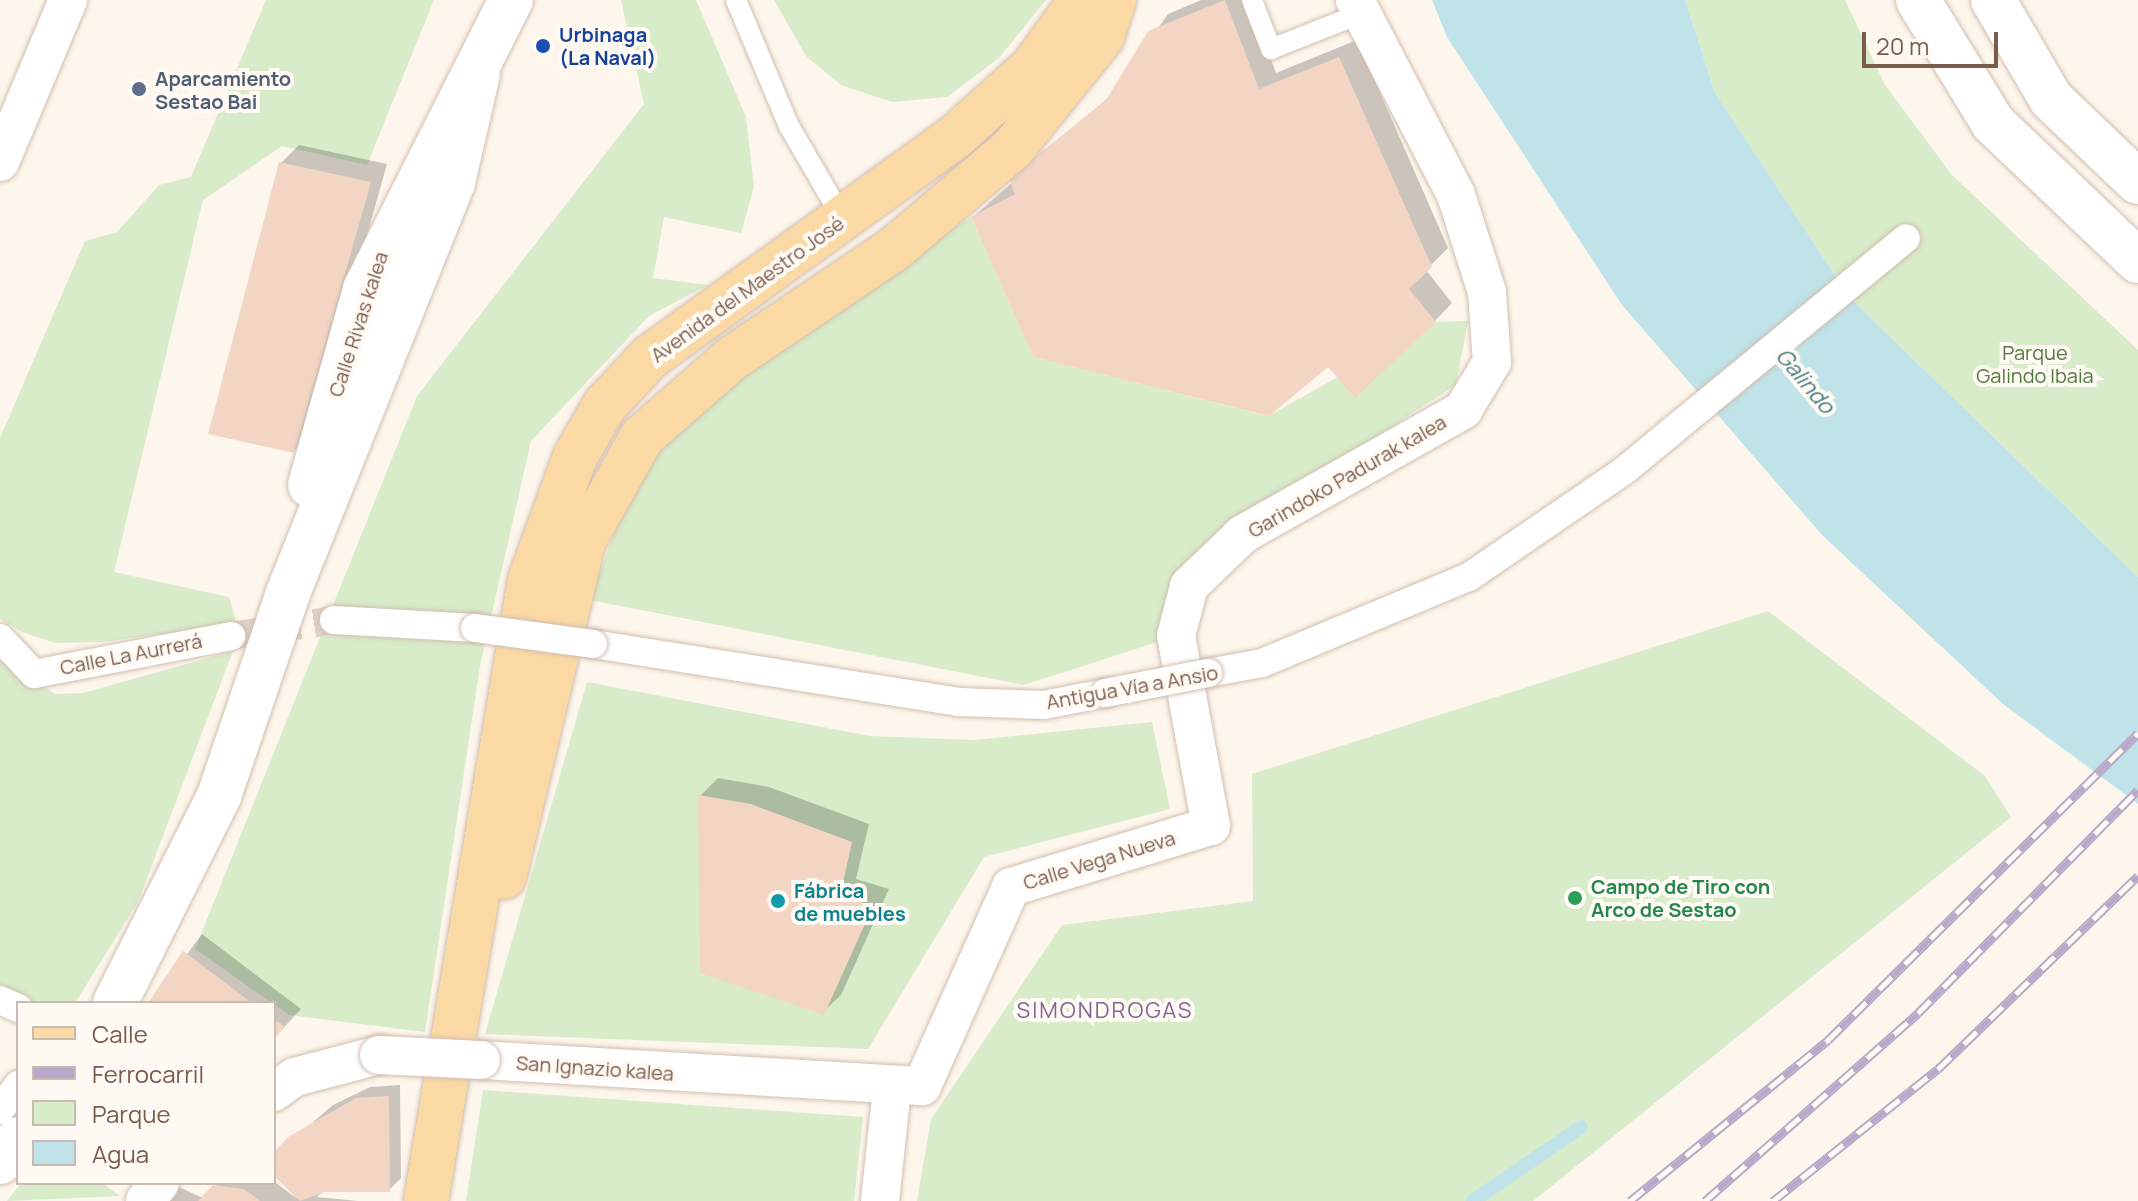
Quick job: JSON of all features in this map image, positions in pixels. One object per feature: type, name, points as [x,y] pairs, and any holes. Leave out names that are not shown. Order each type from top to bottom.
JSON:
[{"type":"main road","name":"Avenida del Maestro José","points":[[468,980],[530,580],[575,457],[605,405],[650,357],[955,137],[1032,68],[1081,0]]},
{"type":"main road","points":[[426,1201],[431,1157],[468,980],[583,542],[642,437],[731,359],[894,249],[1012,149],[1102,37],[1114,0]]},
{"type":"street","points":[[0,162],[68,0]]},
{"type":"street","name":"Calle Rivas kalea","points":[[116,1001],[219,796],[288,593],[453,182],[478,74],[511,0]]},
{"type":"street","points":[[1918,0],[1993,123],[2138,261]]},
{"type":"street","points":[[1993,0],[2051,99],[2138,182]]},
{"type":"street","name":"Garindoko Padurak kalea","points":[[1176,636],[1189,586],[1243,534],[1463,410],[1492,362],[1487,292],[1456,195],[1358,7]]},
{"type":"street","name":"Antigua Vía a Ansio","points":[[334,620],[475,628],[958,702],[1044,705],[1262,663],[1469,577],[1625,470],[1906,238]]},
{"type":"street","name":"Calle La Aurrerá","points":[[0,638],[34,674],[231,636]]},
{"type":"street","name":"Calle Vega Nueva","points":[[880,1201],[907,1087],[1011,887],[1211,826],[1176,636]]},
{"type":"street","name":"San Ignazio kalea","points":[[276,1091],[295,1077],[379,1055],[907,1087]]},
{"type":"street","points":[[0,1110],[16,1088]]},
{"type":"street","points":[[0,1162],[16,1142]]},
{"type":"street","points":[[145,1201],[158,1185]]},
{"type":"lane","points":[[736,0],[789,126],[843,219]]},
{"type":"lane","points":[[1252,0],[1271,49],[1358,7]]},
{"type":"green space","points":[[266,0],[434,0],[367,165],[282,146],[203,200],[114,572],[229,597],[237,624],[102,642],[55,643],[22,632],[0,619],[0,438],[85,241],[117,232],[159,185],[191,177]]},
{"type":"green space","points":[[621,0],[696,0],[746,117],[754,187],[741,233],[664,217],[653,278],[708,285],[649,316],[531,441],[480,666],[425,1032],[289,1015],[276,1006],[276,1001],[269,1001],[195,949],[417,396],[644,104]]},
{"type":"green space","points":[[774,0],[1046,0],[999,58],[947,97],[892,102],[841,85],[806,56]]},
{"type":"green space","name":"Parque Galindo Ibaia","points":[[1685,0],[1845,0],[1885,85],[1952,175],[2138,350],[2138,577],[1850,298],[1715,93]]},
{"type":"green space","points":[[971,217],[1033,357],[1268,416],[1436,322],[1468,321],[1456,385],[1206,546],[1176,636],[1024,685],[590,600],[635,475],[758,354]]},
{"type":"green space","points":[[1768,611],[1985,776],[2011,817],[1533,1201],[917,1201],[931,1119],[1062,925],[1253,901],[1252,774]]},
{"type":"green space","points":[[233,651],[138,902],[76,1001],[0,1000],[0,661],[56,694],[83,693]]},
{"type":"green space","points":[[587,682],[870,736],[974,740],[1152,722],[1170,809],[984,857],[868,1049],[485,1034]]},
{"type":"green space","points":[[483,1090],[863,1117],[854,1201],[466,1201]]},
{"type":"green space","points":[[19,1185],[105,1185],[120,1196],[7,1201]]},
{"type":"water","name":"Galindo","points":[[1432,0],[1685,0],[1715,93],[1850,298],[2138,577],[2138,804],[2003,704],[1823,536],[1622,305],[1447,37]]},
{"type":"building","points":[[1225,0],[1259,89],[1339,57],[1432,267],[1409,289],[1436,322],[1355,398],[1328,367],[1269,416],[1033,357],[971,217],[1015,194],[1009,178],[1106,100],[1148,31]]},
{"type":"building","points":[[279,162],[371,182],[294,453],[208,434]]},
{"type":"building","name":"Fábrica de muebles","points":[[698,795],[751,804],[852,842],[840,896],[873,906],[824,1015],[700,973]]},
{"type":"building","points":[[183,951],[249,1001],[149,1001]]},
{"type":"building","points":[[276,1020],[285,1027],[276,1037]]},
{"type":"building","points":[[389,1096],[390,1192],[325,1192],[300,1201],[276,1178],[276,1150],[288,1137],[356,1098]]},
{"type":"building","points":[[213,1185],[244,1189],[260,1201],[198,1201]]},
{"type":"waterway","points":[[1473,1201],[1581,1127]]},
{"type":"tunnel","points":[[231,636],[334,620]]},
{"type":"railway","points":[[1630,1201],[1828,1040],[2138,733]]},
{"type":"railway","points":[[1705,1201],[1918,1013],[2138,790]]},
{"type":"railway","points":[[1773,1201],[1938,1069],[2138,876]]},
{"type":"place","name":"Urbinaga (La Naval)","points":[[543,46]]},
{"type":"place","name":"Aparcamiento Sestao Bai","points":[[139,89]]},
{"type":"place","name":"Campo de Tiro con Arco de Sestao","points":[[1575,898]]},
{"type":"place","name":"Fábrica de muebles","points":[[778,901]]},
{"type":"district","name":"SIMONDROGAS","points":[[1105,1011]]}]
